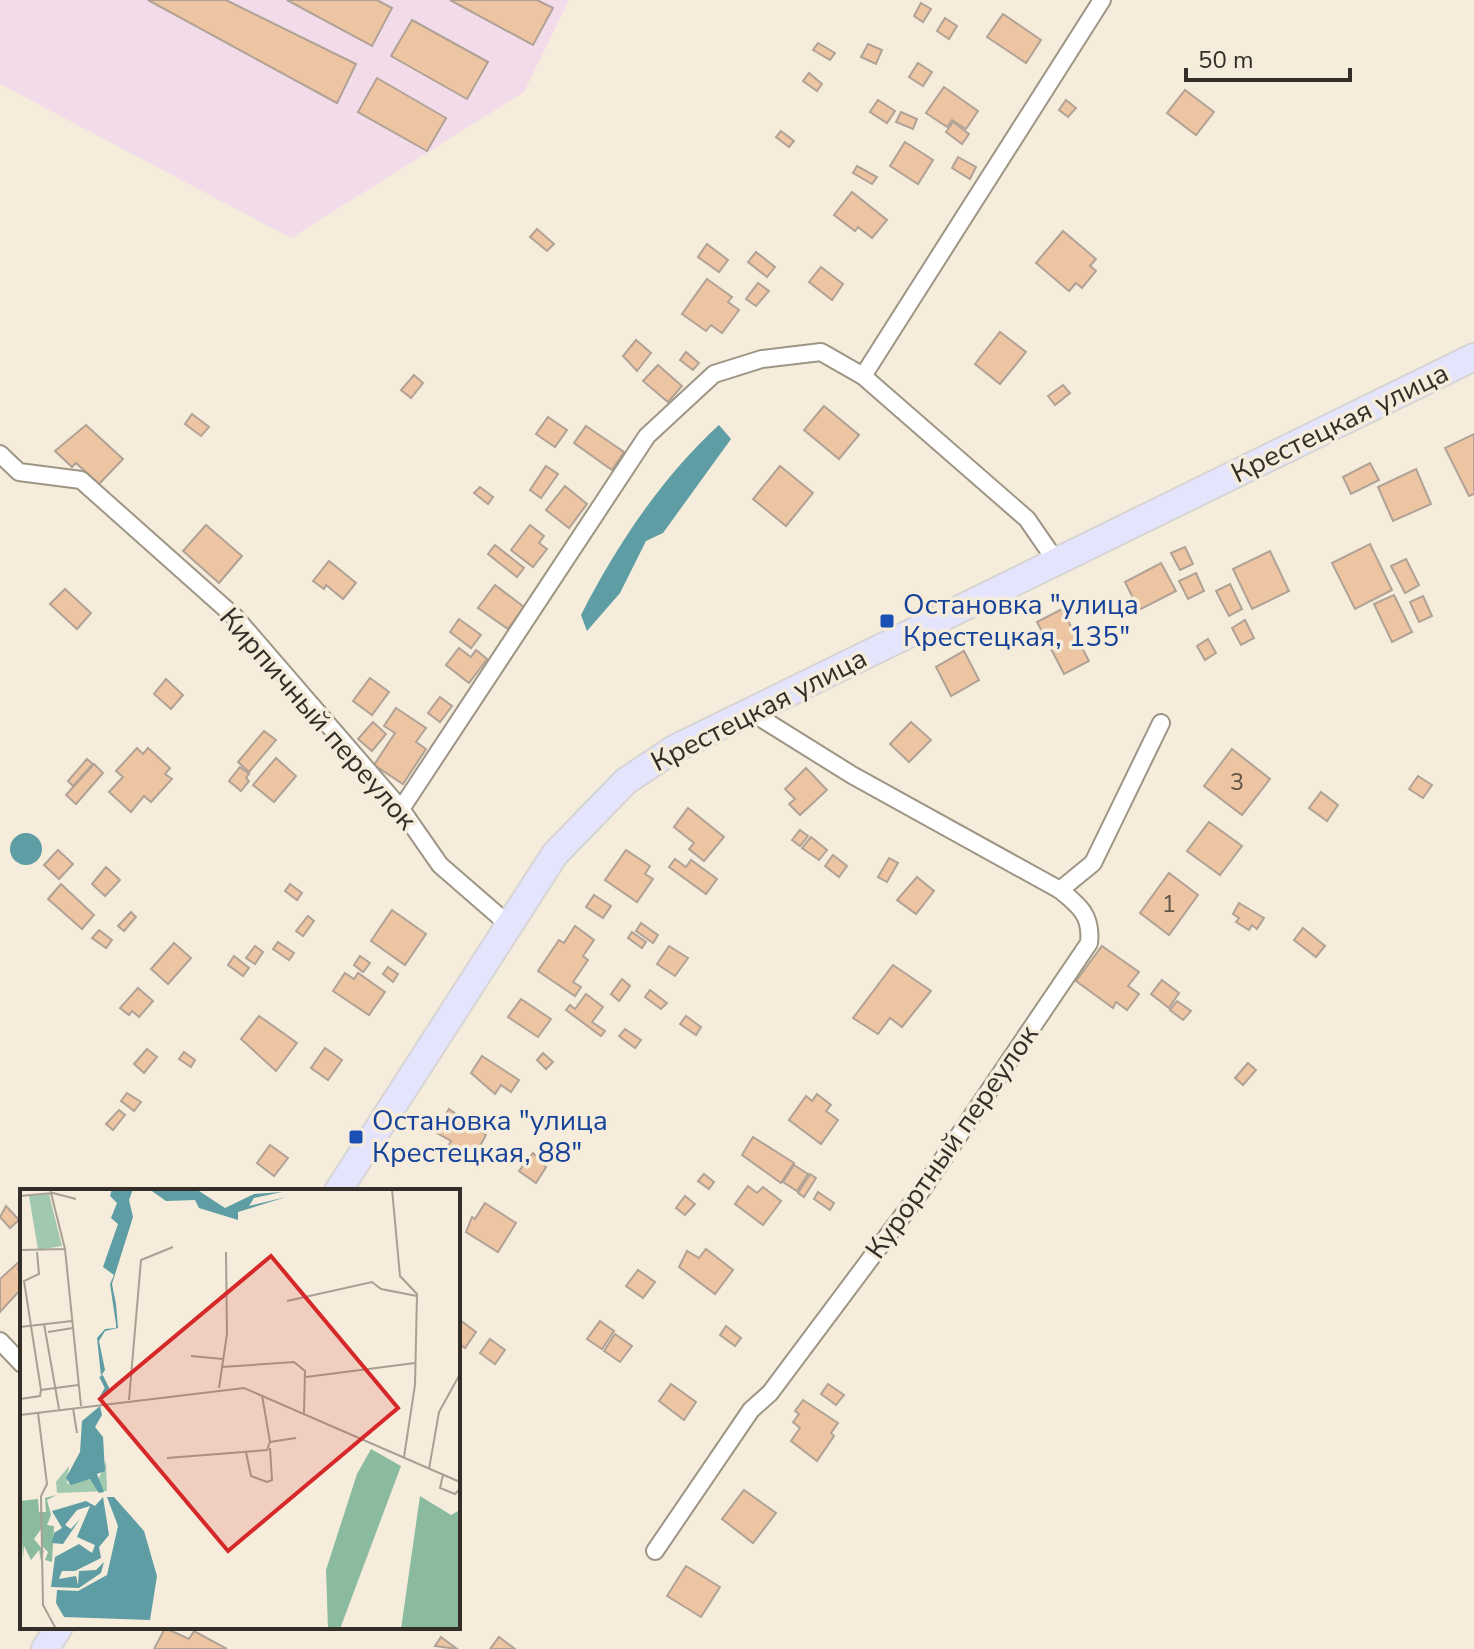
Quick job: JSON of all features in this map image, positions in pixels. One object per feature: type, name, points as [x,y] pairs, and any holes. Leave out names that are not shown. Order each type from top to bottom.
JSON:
[{"type":"main road","name":"Крестецкая улица","points":[[339,1189],[555,854],[626,781],[674,749],[1474,357]]},
{"type":"main road","points":[[45,1649],[58,1629]]},
{"type":"street","points":[[863,376],[1102,0]]},
{"type":"street","points":[[401,809],[647,436],[714,374],[762,359],[821,352],[863,376],[1027,519],[1056,561]]},
{"type":"street","name":"Кирпичный переулок","points":[[0,454],[19,472],[81,480],[236,618],[401,809],[440,865],[509,925]]},
{"type":"street","name":"Курортный переулок","points":[[655,1551],[751,1410],[770,1393],[924,1187],[1089,943],[1091,925],[1082,907],[1060,890],[841,769],[751,712]]},
{"type":"street","points":[[1060,890],[1093,863],[1161,723]]},
{"type":"street","points":[[0,1341],[20,1362]]},
{"type":"shaded area","points":[[0,0],[569,0],[524,92],[291,238],[0,84]]},
{"type":"water","points":[[719,425],[731,439],[663,533],[646,541],[620,593],[587,631],[581,615],[625,538],[678,467]]},
{"type":"water","points":[[26,833],[37,838],[42,849],[37,860],[26,865],[15,860],[10,849],[15,838]]},
{"type":"building","points":[[148,0],[226,0],[356,64],[337,103]]},
{"type":"building","points":[[287,0],[377,0],[392,8],[372,46]]},
{"type":"building","points":[[450,0],[537,0],[553,8],[533,45]]},
{"type":"building","points":[[921,3],[931,9],[923,22],[914,16]]},
{"type":"building","points":[[1003,14],[1041,40],[1026,63],[987,37]]},
{"type":"building","points":[[945,18],[957,26],[949,39],[937,31]]},
{"type":"building","points":[[412,20],[488,62],[467,99],[391,56]]},
{"type":"building","points":[[818,43],[835,53],[830,60],[813,50]]},
{"type":"building","points":[[868,44],[882,50],[876,64],[861,57]]},
{"type":"building","points":[[918,63],[932,72],[923,86],[909,77]]},
{"type":"building","points":[[809,73],[822,84],[817,91],[803,81]]},
{"type":"building","points":[[377,78],[446,118],[427,151],[358,112]]},
{"type":"building","points":[[944,87],[978,111],[966,129],[952,120],[947,127],[926,113]]},
{"type":"building","points":[[1185,90],[1214,112],[1196,135],[1167,113]]},
{"type":"building","points":[[878,100],[895,111],[887,123],[870,112]]},
{"type":"building","points":[[1066,100],[1076,108],[1068,117],[1059,110]]},
{"type":"building","points":[[901,112],[917,119],[913,129],[896,122]]},
{"type":"building","points":[[953,122],[969,134],[962,144],[946,132]]},
{"type":"building","points":[[781,131],[794,141],[789,147],[776,137]]},
{"type":"building","points":[[905,142],[933,160],[918,184],[890,166]]},
{"type":"building","points":[[958,157],[976,167],[970,179],[952,168]]},
{"type":"building","points":[[857,166],[877,177],[872,184],[853,173]]},
{"type":"building","points":[[852,192],[887,220],[872,238],[858,227],[855,231],[834,215]]},
{"type":"building","points":[[537,229],[554,244],[547,251],[530,237]]},
{"type":"building","points":[[1063,231],[1096,259],[1090,266],[1096,271],[1082,288],[1076,283],[1069,291],[1036,263]]},
{"type":"building","points":[[707,244],[728,260],[719,272],[698,257]]},
{"type":"building","points":[[756,252],[775,267],[767,277],[748,262]]},
{"type":"building","points":[[821,267],[843,284],[832,300],[809,282]]},
{"type":"building","points":[[707,279],[732,297],[728,302],[739,310],[722,333],[711,325],[706,331],[682,314]]},
{"type":"building","points":[[758,283],[769,291],[756,306],[746,299]]},
{"type":"building","points":[[1000,332],[1026,352],[1000,384],[975,364]]},
{"type":"building","points":[[636,340],[651,353],[637,371],[623,356]]},
{"type":"building","points":[[686,352],[699,363],[693,370],[680,360]]},
{"type":"building","points":[[658,365],[682,386],[668,402],[643,381]]},
{"type":"building","points":[[414,375],[423,383],[411,398],[401,390]]},
{"type":"building","points":[[1063,385],[1070,393],[1055,405],[1048,396]]},
{"type":"building","points":[[824,406],[859,435],[839,459],[804,430]]},
{"type":"building","points":[[192,414],[209,427],[201,436],[185,424]]},
{"type":"building","points":[[548,417],[567,430],[555,447],[536,434]]},
{"type":"building","points":[[86,425],[123,459],[99,484],[76,463],[72,467],[55,451]]},
{"type":"building","points":[[586,426],[624,452],[612,470],[574,443]]},
{"type":"building","points":[[1474,434],[1474,494],[1469,496],[1445,448]]},
{"type":"building","points":[[1370,463],[1379,480],[1351,494],[1343,477]]},
{"type":"building","points":[[546,466],[558,474],[541,498],[530,490]]},
{"type":"building","points":[[780,466],[813,493],[786,526],[753,499]]},
{"type":"building","points":[[1416,469],[1431,504],[1393,521],[1378,487]]},
{"type":"building","points":[[565,486],[587,504],[569,528],[546,510]]},
{"type":"building","points":[[480,487],[493,497],[488,504],[474,493]]},
{"type":"building","points":[[206,525],[242,556],[219,583],[183,551]]},
{"type":"building","points":[[530,525],[544,536],[539,543],[547,549],[533,567],[511,550]]},
{"type":"building","points":[[1370,544],[1392,590],[1355,609],[1332,563]]},
{"type":"building","points":[[495,545],[524,568],[517,577],[488,554]]},
{"type":"building","points":[[1185,547],[1193,564],[1180,570],[1171,553]]},
{"type":"building","points":[[1270,551],[1289,591],[1252,609],[1233,569]]},
{"type":"building","points":[[1406,559],[1419,585],[1405,593],[1391,566]]},
{"type":"building","points":[[329,561],[356,583],[343,599],[326,585],[324,589],[313,581]]},
{"type":"building","points":[[1161,563],[1176,591],[1139,610],[1125,582]]},
{"type":"building","points":[[1196,573],[1204,591],[1188,599],[1179,581]]},
{"type":"building","points":[[1230,584],[1242,609],[1229,616],[1216,591]]},
{"type":"building","points":[[495,585],[524,607],[508,629],[478,608]]},
{"type":"building","points":[[65,589],[91,613],[77,629],[50,604]]},
{"type":"building","points":[[1394,595],[1412,632],[1392,642],[1374,604]]},
{"type":"building","points":[[1423,596],[1432,616],[1419,622],[1410,602]]},
{"type":"building","points":[[1062,609],[1089,661],[1064,674],[1037,622]]},
{"type":"building","points":[[459,619],[481,635],[471,648],[450,632]]},
{"type":"building","points":[[1245,620],[1254,638],[1241,645],[1232,628]]},
{"type":"building","points":[[1208,639],[1216,653],[1205,660],[1197,646]]},
{"type":"building","points":[[459,648],[471,657],[476,650],[487,659],[469,683],[446,665]]},
{"type":"building","points":[[964,651],[979,680],[951,696],[936,667]]},
{"type":"building","points":[[370,678],[389,692],[372,715],[353,701]]},
{"type":"building","points":[[166,679],[183,695],[171,709],[154,694]]},
{"type":"building","points":[[440,697],[452,706],[440,722],[428,713]]},
{"type":"building","points":[[396,708],[426,728],[416,742],[426,749],[403,784],[374,765],[395,733],[384,726]]},
{"type":"building","points":[[373,722],[386,734],[372,751],[358,739]]},
{"type":"building","points":[[911,722],[931,740],[909,762],[890,744]]},
{"type":"building","points":[[264,731],[276,740],[249,772],[238,762]]},
{"type":"building","points":[[137,748],[143,754],[148,748],[170,768],[165,774],[172,779],[151,802],[144,796],[131,812],[109,792],[123,777],[116,771]]},
{"type":"building","points":[[1232,749],[1270,779],[1242,815],[1204,786]]},
{"type":"building","points":[[276,758],[296,776],[274,802],[253,785]]},
{"type":"building","points":[[87,759],[93,764],[73,786],[68,781]]},
{"type":"building","points":[[94,764],[103,773],[76,804],[66,795]]},
{"type":"building","points":[[240,767],[249,774],[246,778],[249,781],[241,791],[229,781]]},
{"type":"building","points":[[806,768],[827,790],[800,815],[789,804],[795,799],[785,789]]},
{"type":"building","points":[[1418,776],[1432,785],[1423,798],[1409,789]]},
{"type":"building","points":[[1321,792],[1338,805],[1327,821],[1309,808]]},
{"type":"building","points":[[688,808],[724,837],[704,861],[689,849],[694,843],[674,827]]},
{"type":"building","points":[[1209,822],[1242,846],[1220,875],[1187,851]]},
{"type":"building","points":[[800,830],[808,836],[800,846],[792,840]]},
{"type":"building","points":[[811,837],[827,850],[819,860],[802,848]]},
{"type":"building","points":[[58,850],[73,864],[59,879],[44,865]]},
{"type":"building","points":[[626,850],[650,866],[645,874],[653,879],[637,902],[605,880]]},
{"type":"building","points":[[833,855],[847,866],[839,877],[825,866]]},
{"type":"building","points":[[889,858],[898,863],[887,882],[878,877]]},
{"type":"building","points":[[675,859],[686,867],[691,860],[717,879],[706,894],[669,867]]},
{"type":"building","points":[[106,867],[120,880],[105,896],[92,884]]},
{"type":"building","points":[[1169,873],[1198,895],[1169,935],[1140,913]]},
{"type":"building","points":[[917,877],[934,891],[916,914],[897,900]]},
{"type":"building","points":[[61,884],[94,915],[82,929],[48,899]]},
{"type":"building","points":[[290,884],[302,893],[297,900],[285,891]]},
{"type":"building","points":[[594,895],[611,906],[603,918],[586,907]]},
{"type":"building","points":[[1239,903],[1264,918],[1257,929],[1252,925],[1249,930],[1236,922],[1239,918],[1233,914]]},
{"type":"building","points":[[392,910],[426,934],[405,965],[371,941]]},
{"type":"building","points":[[131,912],[136,917],[124,931],[118,926]]},
{"type":"building","points":[[308,916],[314,921],[303,936],[296,931]]},
{"type":"building","points":[[641,923],[658,935],[653,943],[636,931]]},
{"type":"building","points":[[575,926],[594,940],[583,956],[588,960],[573,982],[581,987],[575,996],[538,971],[559,940],[564,943]]},
{"type":"building","points":[[1303,928],[1325,946],[1316,957],[1294,940]]},
{"type":"building","points":[[99,930],[112,940],[106,948],[92,938]]},
{"type":"building","points":[[632,932],[646,942],[642,948],[628,938]]},
{"type":"building","points":[[278,942],[294,953],[289,960],[273,949]]},
{"type":"building","points":[[174,943],[191,958],[168,984],[151,969]]},
{"type":"building","points":[[255,946],[263,952],[255,964],[246,958]]},
{"type":"building","points":[[669,946],[688,958],[675,976],[657,964]]},
{"type":"building","points":[[1102,946],[1139,972],[1128,986],[1139,994],[1127,1010],[1116,1002],[1113,1008],[1076,981]]},
{"type":"building","points":[[234,956],[249,968],[243,976],[228,965]]},
{"type":"building","points":[[360,956],[370,963],[363,972],[354,965]]},
{"type":"building","points":[[893,965],[931,991],[902,1027],[890,1018],[878,1034],[853,1018]]},
{"type":"building","points":[[388,967],[398,974],[393,982],[383,974]]},
{"type":"building","points":[[345,973],[354,979],[358,973],[385,992],[369,1015],[333,991]]},
{"type":"building","points":[[622,979],[630,986],[619,1001],[611,994]]},
{"type":"building","points":[[1162,980],[1179,993],[1169,1008],[1151,994]]},
{"type":"building","points":[[138,988],[153,1001],[139,1017],[132,1011],[129,1015],[120,1008]]},
{"type":"building","points":[[650,990],[667,1003],[661,1009],[645,997]]},
{"type":"building","points":[[586,994],[603,1007],[592,1022],[605,1031],[601,1036],[566,1010],[570,1005],[575,1009]]},
{"type":"building","points":[[521,999],[551,1019],[538,1037],[508,1017]]},
{"type":"building","points":[[1177,1001],[1191,1011],[1183,1020],[1170,1010]]},
{"type":"building","points":[[259,1016],[297,1043],[276,1071],[241,1039]]},
{"type":"building","points":[[686,1016],[701,1027],[696,1035],[680,1024]]},
{"type":"building","points":[[625,1029],[641,1040],[635,1048],[619,1036]]},
{"type":"building","points":[[325,1048],[342,1060],[328,1080],[311,1068]]},
{"type":"building","points":[[147,1049],[157,1057],[144,1073],[134,1064]]},
{"type":"building","points":[[184,1052],[195,1060],[191,1067],[179,1059]]},
{"type":"building","points":[[543,1053],[553,1062],[546,1069],[537,1060]]},
{"type":"building","points":[[482,1056],[519,1080],[511,1092],[501,1085],[495,1094],[471,1073]]},
{"type":"building","points":[[1248,1063],[1256,1070],[1243,1085],[1235,1078]]},
{"type":"building","points":[[127,1093],[141,1102],[134,1111],[121,1101]]},
{"type":"building","points":[[817,1094],[831,1105],[826,1111],[838,1120],[821,1144],[789,1120],[806,1096],[812,1101]]},
{"type":"building","points":[[449,1109],[486,1135],[476,1153],[470,1149],[465,1158],[447,1148],[451,1141],[435,1132]]},
{"type":"building","points":[[119,1110],[125,1115],[113,1130],[106,1124]]},
{"type":"building","points":[[753,1137],[794,1163],[781,1183],[742,1155]]},
{"type":"building","points":[[270,1145],[288,1158],[274,1176],[257,1163]]},
{"type":"building","points":[[533,1153],[546,1167],[536,1183],[519,1171]]},
{"type":"building","points":[[794,1165],[808,1174],[797,1191],[783,1182]]},
{"type":"building","points":[[704,1174],[714,1182],[709,1189],[698,1181]]},
{"type":"building","points":[[810,1174],[816,1178],[804,1197],[798,1193]]},
{"type":"building","points":[[748,1186],[757,1193],[763,1187],[781,1201],[763,1225],[735,1204]]},
{"type":"building","points":[[818,1192],[834,1203],[830,1210],[814,1199]]},
{"type":"building","points":[[685,1196],[695,1204],[685,1215],[676,1208]]},
{"type":"building","points":[[485,1203],[516,1223],[498,1252],[466,1232],[472,1217],[475,1219]]},
{"type":"building","points":[[6,1206],[19,1220],[10,1228],[0,1217]]},
{"type":"building","points":[[706,1249],[733,1270],[715,1294],[679,1267],[687,1251],[699,1258]]},
{"type":"building","points":[[20,1261],[20,1290],[0,1312],[0,1279]]},
{"type":"building","points":[[638,1270],[655,1282],[643,1298],[626,1286]]},
{"type":"building","points":[[460,1320],[476,1332],[465,1348],[460,1344]]},
{"type":"building","points":[[600,1321],[614,1331],[602,1349],[587,1339]]},
{"type":"building","points":[[726,1326],[741,1338],[735,1346],[720,1335]]},
{"type":"building","points":[[615,1334],[632,1346],[620,1362],[604,1351]]},
{"type":"building","points":[[490,1339],[505,1350],[495,1364],[480,1353]]},
{"type":"building","points":[[671,1384],[696,1402],[684,1420],[659,1401]]},
{"type":"building","points":[[828,1384],[844,1395],[836,1405],[821,1394]]},
{"type":"building","points":[[803,1400],[838,1423],[831,1433],[834,1436],[817,1461],[791,1441],[800,1428],[793,1422],[799,1414],[795,1411]]},
{"type":"building","points":[[744,1490],[776,1513],[753,1543],[722,1519]]},
{"type":"building","points":[[686,1566],[720,1587],[701,1617],[667,1596]]},
{"type":"building","points":[[167,1629],[189,1639],[194,1631],[227,1649],[154,1649]]},
{"type":"building","points":[[441,1637],[457,1649],[435,1646]]},
{"type":"building","points":[[499,1637],[515,1649],[490,1649]]},
{"type":"place","name":"Остановка \"улица Крестецкая, 135\"","points":[[887,621]]},
{"type":"place","name":"Остановка \"улица Крестецкая, 88\"","points":[[356,1137]]}]
